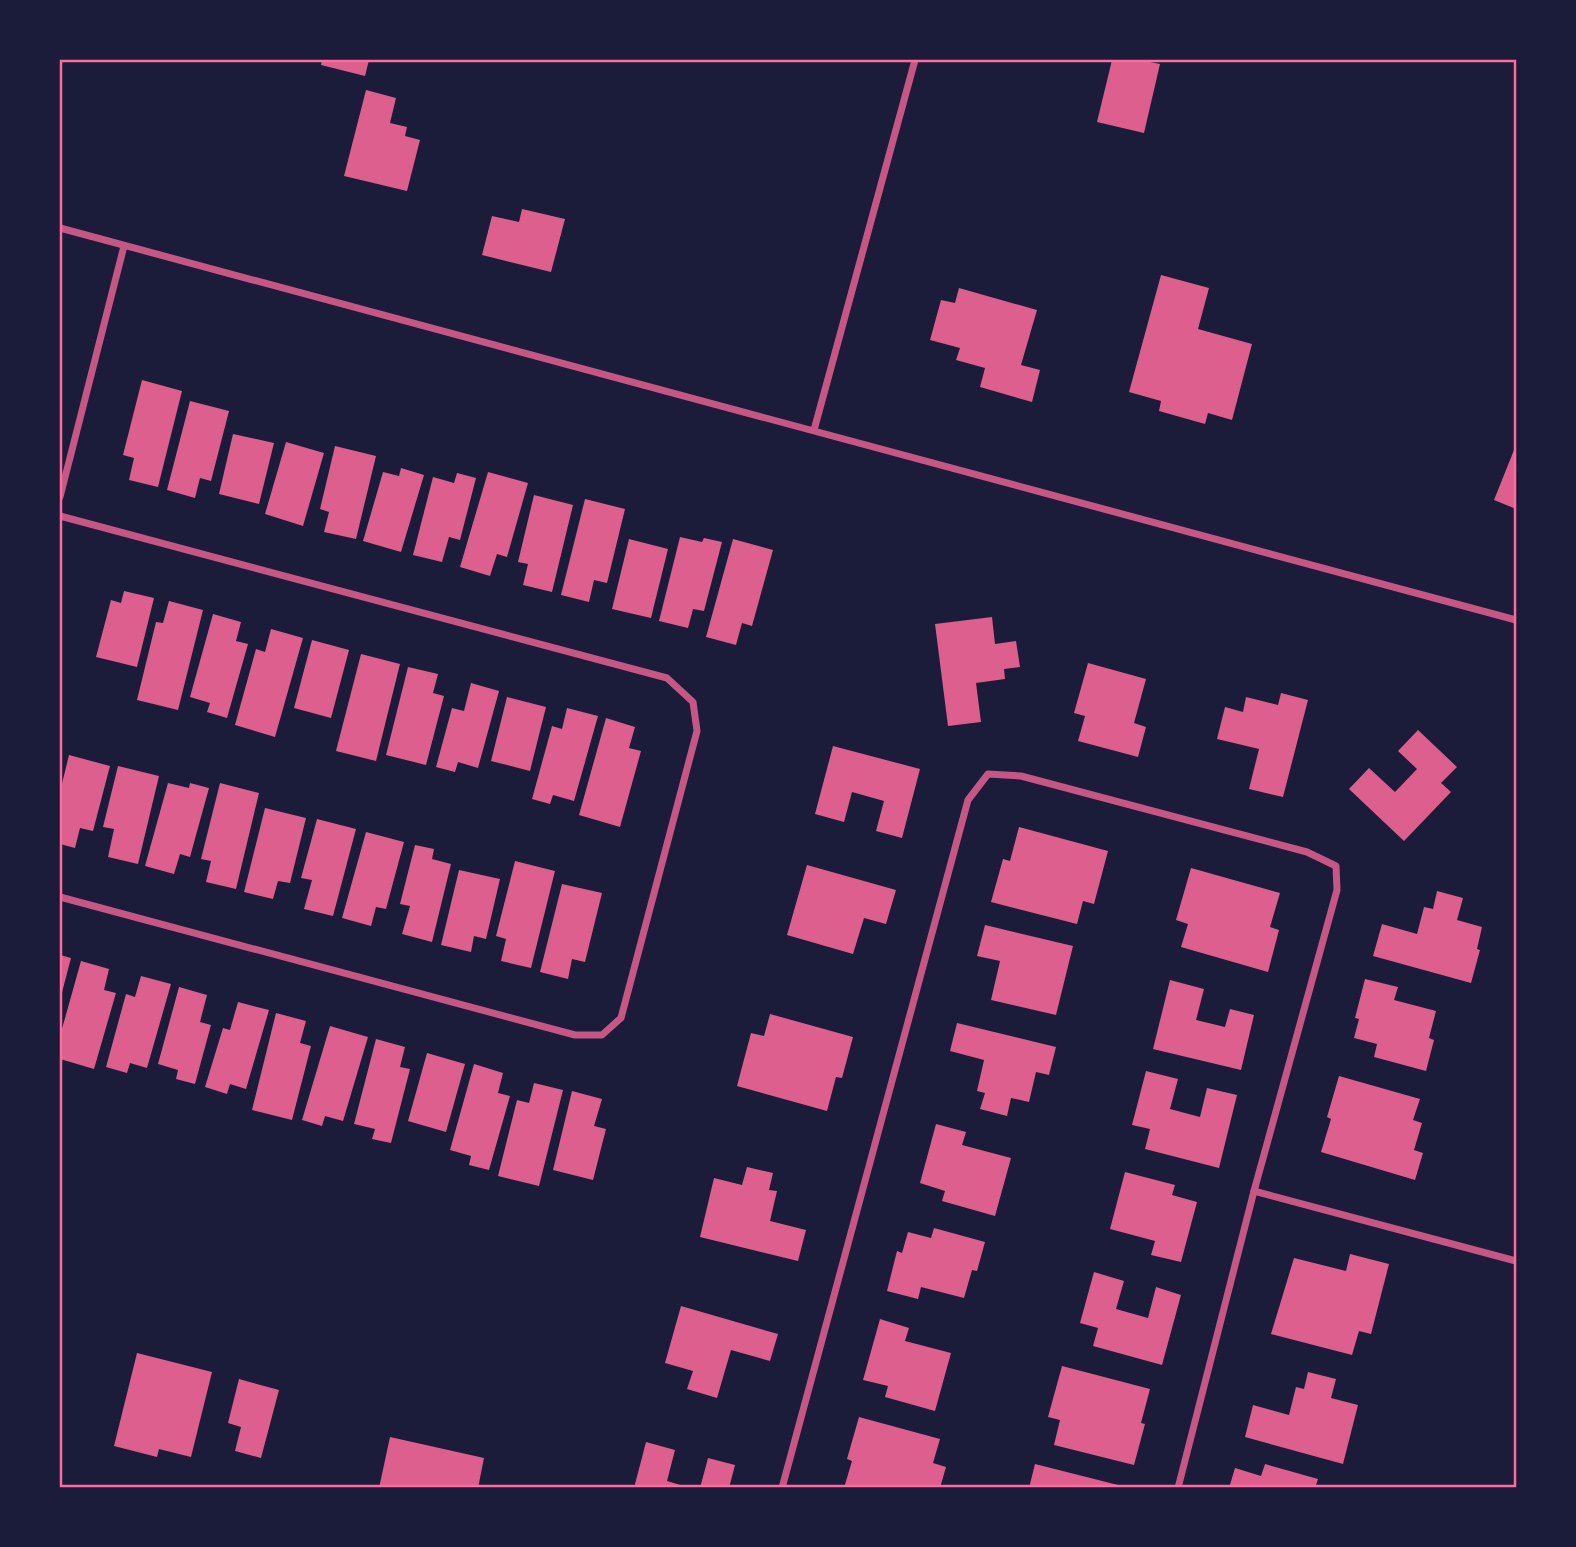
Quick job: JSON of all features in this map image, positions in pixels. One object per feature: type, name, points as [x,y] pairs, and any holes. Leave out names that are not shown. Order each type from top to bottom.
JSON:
[{"type":"street","points":[[814,430],[915,60]]},
{"type":"street","points":[[60,228],[1517,620]]},
{"type":"street","points":[[60,497],[124,246]]},
{"type":"street","points":[[60,516],[667,678],[693,702],[697,731],[621,1018],[602,1035],[576,1035],[60,897]]},
{"type":"street","points":[[782,1488],[968,800],[988,774],[1034,779],[1307,852],[1336,866],[1336,890],[1254,1191],[1178,1488]]},
{"type":"street","points":[[1254,1191],[1517,1261]]},
{"type":"building","points":[[322,60],[369,60],[365,76],[321,65]]},
{"type":"building","points":[[1112,60],[1140,60],[1160,64],[1144,133],[1097,122]]},
{"type":"building","points":[[366,90],[396,98],[390,123],[407,127],[405,136],[420,140],[407,191],[344,176]]},
{"type":"building","points":[[522,209],[565,219],[551,272],[482,255],[492,216],[519,222]]},
{"type":"building","points":[[1161,275],[1209,288],[1198,329],[1252,344],[1232,420],[1208,413],[1205,424],[1159,411],[1161,401],[1129,392]]},
{"type":"building","points":[[959,288],[1037,310],[1021,365],[1040,370],[1032,402],[980,387],[985,368],[956,360],[960,348],[930,340],[941,300],[955,303]]},
{"type":"building","points":[[142,380],[182,391],[158,487],[129,480],[134,458],[123,455]]},
{"type":"building","points":[[190,401],[229,411],[211,481],[200,478],[195,498],[167,490]]},
{"type":"building","points":[[233,434],[274,443],[259,504],[219,494]]},
{"type":"building","points":[[286,442],[324,453],[303,526],[265,514]]},
{"type":"building","points":[[1516,445],[1516,509],[1494,500]]},
{"type":"building","points":[[335,446],[376,456],[356,539],[324,532],[329,512],[320,509]]},
{"type":"building","points":[[401,468],[424,475],[401,552],[363,541],[383,472],[399,476]]},
{"type":"building","points":[[488,472],[528,483],[507,557],[497,554],[490,576],[460,567]]},
{"type":"building","points":[[457,473],[476,478],[460,540],[449,537],[442,562],[413,555],[433,477],[454,483]]},
{"type":"building","points":[[534,495],[573,505],[552,592],[523,585],[528,564],[518,562]]},
{"type":"building","points":[[585,499],[625,509],[607,583],[594,580],[589,602],[561,595]]},
{"type":"building","points":[[680,537],[702,542],[704,538],[722,542],[704,611],[693,609],[688,628],[659,621]]},
{"type":"building","points":[[629,539],[668,549],[651,618],[612,609]]},
{"type":"building","points":[[733,539],[773,550],[752,626],[742,623],[736,645],[706,637]]},
{"type":"building","points":[[124,591],[154,598],[137,667],[96,657],[111,600],[121,603]]},
{"type":"building","points":[[169,601],[203,610],[178,710],[137,700],[156,622],[163,623]]},
{"type":"building","points":[[213,614],[241,622],[236,641],[248,644],[227,718],[207,712],[210,703],[190,697]]},
{"type":"building","points":[[992,617],[995,644],[1016,641],[1020,667],[1004,669],[1005,679],[976,683],[981,722],[948,726],[935,624]]},
{"type":"building","points":[[271,629],[303,638],[275,737],[235,725],[256,649],[265,652]]},
{"type":"building","points":[[312,640],[349,650],[331,718],[294,708]]},
{"type":"building","points":[[361,654],[400,664],[376,761],[336,751]]},
{"type":"building","points":[[1088,663],[1146,679],[1134,723],[1146,727],[1138,757],[1078,741],[1085,716],[1074,713]]},
{"type":"building","points":[[408,667],[438,674],[433,693],[444,696],[426,765],[386,755]]},
{"type":"building","points":[[471,683],[499,691],[478,768],[458,762],[455,772],[436,767],[452,708],[464,711]]},
{"type":"building","points":[[1281,693],[1308,700],[1283,797],[1249,789],[1259,749],[1217,739],[1225,707],[1243,712],[1246,697],[1278,705]]},
{"type":"building","points":[[507,697],[546,707],[530,771],[491,761]]},
{"type":"building","points":[[567,708],[598,716],[574,801],[553,795],[550,804],[532,799],[552,726],[562,729]]},
{"type":"building","points":[[606,718],[635,727],[629,748],[641,751],[620,827],[579,815]]},
{"type":"building","points":[[1418,730],[1457,767],[1441,783],[1451,792],[1404,841],[1349,789],[1369,768],[1395,792],[1417,769],[1398,751]]},
{"type":"building","points":[[833,746],[920,769],[902,838],[876,831],[884,801],[852,792],[844,822],[815,814]]},
{"type":"building","points":[[69,755],[110,766],[93,831],[80,828],[75,848],[60,844],[60,792]]},
{"type":"building","points":[[118,766],[159,776],[138,864],[108,857],[114,829],[103,827]]},
{"type":"building","points":[[168,783],[189,788],[190,783],[209,788],[190,857],[180,854],[174,874],[145,866]]},
{"type":"building","points":[[220,783],[259,793],[236,889],[206,882],[211,861],[201,859]]},
{"type":"building","points":[[265,808],[306,818],[290,883],[278,881],[273,899],[244,892]]},
{"type":"building","points":[[317,819],[356,829],[333,916],[304,909],[312,880],[301,878]]},
{"type":"building","points":[[1019,827],[1108,851],[1094,904],[1083,901],[1077,924],[991,902],[1003,859],[1010,861]]},
{"type":"building","points":[[366,832],[404,842],[386,909],[376,907],[371,926],[342,918]]},
{"type":"building","points":[[415,845],[434,849],[432,859],[451,864],[432,942],[402,934],[410,906],[400,904]]},
{"type":"building","points":[[515,861],[555,871],[531,968],[501,961],[506,939],[496,936]]},
{"type":"building","points":[[807,865],[896,890],[886,924],[864,918],[853,954],[787,935]]},
{"type":"building","points":[[1191,868],[1280,893],[1270,927],[1279,930],[1268,972],[1181,947],[1188,924],[1176,920]]},
{"type":"building","points":[[459,870],[500,879],[486,939],[474,936],[471,952],[441,945]]},
{"type":"building","points":[[562,884],[602,893],[585,962],[572,959],[568,979],[540,972]]},
{"type":"building","points":[[1437,891],[1463,898],[1457,920],[1482,927],[1477,949],[1480,950],[1471,983],[1373,956],[1382,924],[1417,934],[1424,907],[1433,909]]},
{"type":"building","points":[[985,925],[1073,946],[1056,1015],[991,1000],[1000,961],[977,956]]},
{"type":"building","points":[[60,955],[71,958],[60,1000]]},
{"type":"building","points":[[81,961],[109,969],[104,990],[116,993],[94,1069],[60,1059],[60,1036]]},
{"type":"building","points":[[141,976],[171,984],[147,1068],[130,1063],[127,1073],[106,1067],[126,994],[135,997]]},
{"type":"building","points":[[1365,979],[1398,987],[1394,1000],[1436,1011],[1429,1038],[1434,1040],[1426,1071],[1374,1057],[1377,1044],[1354,1038],[1359,1019],[1355,1018]]},
{"type":"building","points":[[1170,980],[1204,989],[1196,1020],[1225,1027],[1230,1009],[1254,1015],[1241,1070],[1153,1049]]},
{"type":"building","points":[[179,987],[207,995],[200,1022],[211,1025],[195,1084],[176,1079],[178,1070],[158,1064]]},
{"type":"building","points":[[238,1002],[269,1010],[246,1089],[230,1084],[227,1094],[205,1087],[223,1028],[230,1030]]},
{"type":"building","points":[[276,1013],[306,1021],[300,1043],[311,1046],[292,1120],[252,1110]]},
{"type":"building","points":[[770,1014],[853,1037],[842,1078],[836,1077],[827,1111],[737,1086],[751,1033],[764,1036]]},
{"type":"building","points":[[957,1023],[1056,1047],[1049,1075],[1036,1072],[1029,1102],[1011,1098],[1007,1116],[980,1109],[985,1093],[977,1091],[984,1060],[950,1051]]},
{"type":"building","points":[[330,1026],[368,1037],[343,1121],[325,1116],[322,1126],[302,1120]]},
{"type":"building","points":[[376,1039],[405,1047],[400,1067],[410,1069],[391,1143],[372,1139],[375,1129],[354,1124]]},
{"type":"building","points":[[427,1053],[465,1064],[446,1132],[408,1121]]},
{"type":"building","points":[[474,1064],[503,1073],[498,1093],[510,1096],[489,1170],[469,1165],[471,1156],[450,1150]]},
{"type":"building","points":[[1146,1071],[1178,1079],[1170,1109],[1200,1117],[1207,1088],[1237,1095],[1219,1168],[1145,1149],[1150,1129],[1132,1125]]},
{"type":"building","points":[[1339,1076],[1420,1099],[1413,1120],[1422,1123],[1414,1150],[1423,1153],[1415,1180],[1321,1152],[1331,1119],[1327,1117]]},
{"type":"building","points":[[534,1083],[563,1090],[539,1186],[498,1176],[517,1100],[529,1103]]},
{"type":"building","points":[[572,1091],[602,1099],[594,1126],[606,1129],[593,1180],[553,1170]]},
{"type":"building","points":[[936,1124],[966,1132],[962,1145],[1011,1158],[995,1216],[942,1201],[945,1191],[920,1183]]},
{"type":"building","points":[[747,1167],[773,1173],[769,1190],[777,1191],[770,1221],[806,1230],[798,1261],[700,1237],[714,1178],[742,1185]]},
{"type":"building","points":[[1125,1172],[1175,1185],[1172,1195],[1197,1202],[1181,1262],[1151,1255],[1155,1241],[1110,1229]]},
{"type":"building","points":[[934,1228],[985,1242],[977,1271],[972,1270],[964,1298],[921,1287],[918,1299],[887,1291],[897,1251],[902,1253],[908,1232],[931,1238]]},
{"type":"building","points":[[1350,1254],[1389,1264],[1371,1334],[1359,1331],[1352,1355],[1271,1334],[1294,1258],[1346,1271]]},
{"type":"building","points":[[1094,1272],[1124,1281],[1116,1309],[1148,1318],[1156,1287],[1181,1295],[1162,1365],[1093,1346],[1098,1328],[1080,1323]]},
{"type":"building","points":[[681,1306],[778,1334],[770,1361],[731,1350],[717,1398],[687,1389],[693,1371],[665,1363]]},
{"type":"building","points":[[880,1319],[909,1328],[905,1341],[951,1353],[935,1411],[885,1397],[888,1386],[863,1380]]},
{"type":"building","points":[[137,1353],[212,1372],[191,1457],[159,1449],[157,1457],[114,1446]]},
{"type":"building","points":[[1062,1366],[1150,1389],[1141,1423],[1145,1424],[1134,1465],[1054,1445],[1060,1420],[1048,1417]]},
{"type":"building","points":[[1308,1372],[1336,1379],[1331,1398],[1358,1405],[1343,1464],[1245,1437],[1253,1405],[1289,1415],[1296,1387],[1304,1389]]},
{"type":"building","points":[[239,1379],[279,1390],[261,1458],[235,1451],[241,1427],[228,1423]]},
{"type":"building","points":[[859,1417],[940,1439],[933,1463],[946,1467],[940,1488],[844,1488],[852,1461],[847,1459]]},
{"type":"building","points":[[390,1437],[484,1458],[478,1488],[379,1488]]},
{"type":"building","points":[[646,1442],[675,1450],[667,1481],[690,1488],[634,1488]]},
{"type":"building","points":[[708,1458],[735,1465],[729,1488],[700,1488]]},
{"type":"building","points":[[1035,1464],[1126,1487],[1126,1488],[1029,1488]]},
{"type":"building","points":[[1265,1464],[1318,1479],[1315,1488],[1229,1488],[1235,1468],[1261,1476]]}]
